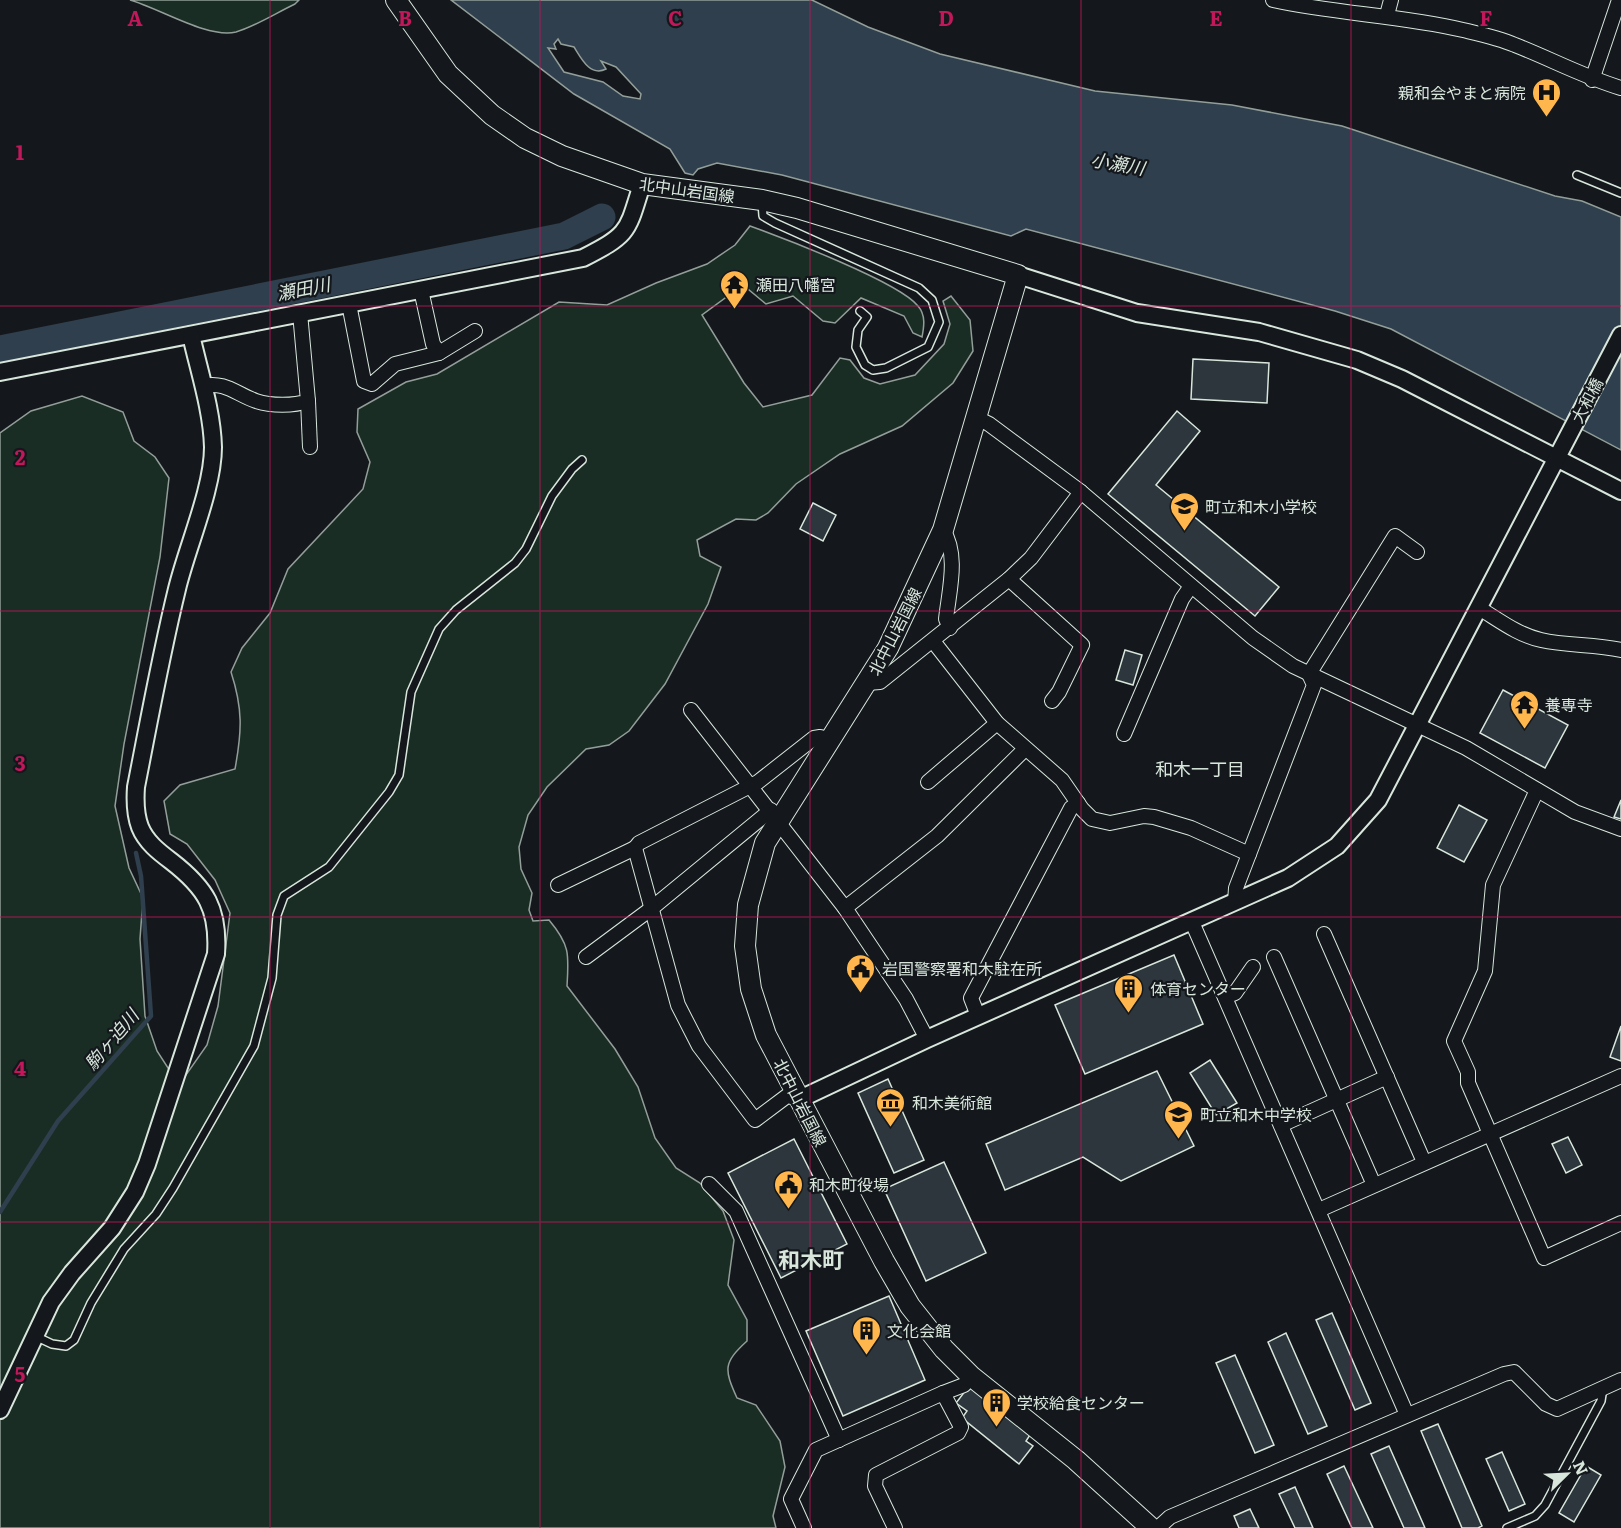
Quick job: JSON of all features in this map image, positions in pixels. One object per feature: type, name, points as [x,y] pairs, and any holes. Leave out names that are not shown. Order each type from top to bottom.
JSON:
[{"type":"main road","name":"北中山岩国線","points":[[396,0],[448,74],[492,115],[525,138],[562,156],[642,184],[762,200],[1018,275],[943,530],[888,648],[830,740],[775,815],[753,879],[748,905],[745,946],[751,989],[766,1035],[910,1306],[944,1349],[971,1376],[1076,1460],[1151,1528]]},
{"type":"street","points":[[1274,0],[1317,9],[1387,15],[1432,23],[1513,44],[1592,80],[1621,88]]},
{"type":"street","points":[[1387,15],[1391,0]]},
{"type":"street","points":[[1592,80],[1619,0]]},
{"type":"street","points":[[0,372],[583,258],[612,243],[628,228],[642,184]]},
{"type":"street","points":[[1018,275],[1137,313],[1259,332],[1357,360],[1402,379],[1621,491]]},
{"type":"street","points":[[421,290],[433,344],[439,353]]},
{"type":"street","points":[[349,304],[364,381],[372,384],[395,364],[439,353],[475,331]]},
{"type":"street","points":[[300,313],[310,447]]},
{"type":"street","points":[[0,1410],[61,1287],[112,1228],[135,1192],[216,954],[217,933],[213,912],[204,891],[149,842],[140,829],[135,809],[136,787],[175,598],[210,472],[213,447],[203,386],[191,335]]},
{"type":"street","name":"大和橋","points":[[800,1099],[927,1039],[1288,878],[1337,846],[1378,800],[1621,335]]},
{"type":"street","points":[[203,386],[225,385],[258,401],[297,405],[308,401]]},
{"type":"street","points":[[977,418],[989,424],[1081,492],[1253,638],[1309,674],[1466,748],[1575,812],[1621,829]]},
{"type":"street","points":[[867,682],[880,682],[1009,579],[1031,558],[1081,492]]},
{"type":"street","points":[[943,530],[950,541],[952,560],[946,619],[950,628]]},
{"type":"street","points":[[1309,674],[1395,536],[1417,552]]},
{"type":"street","points":[[1009,579],[1082,645],[1059,692],[1052,700]]},
{"type":"street","points":[[1124,734],[1182,598],[1191,586]]},
{"type":"street","points":[[1479,608],[1522,634],[1543,640],[1598,645],[1621,650]]},
{"type":"street","points":[[933,641],[997,723],[1062,780],[1092,819],[1110,823],[1144,816],[1154,818],[1191,828],[1248,854]]},
{"type":"street","points":[[1235,902],[1236,888],[1248,854],[1314,685],[1309,674]]},
{"type":"street","points":[[691,710],[775,815],[845,908],[906,999],[927,1039]]},
{"type":"street","points":[[928,782],[997,723]]},
{"type":"street","points":[[558,885],[635,848],[639,843],[751,785],[814,738],[830,740]]},
{"type":"street","points":[[845,908],[937,836],[1025,749]]},
{"type":"street","points":[[1537,790],[1493,885],[1485,970],[1454,1041],[1468,1072],[1468,1083],[1544,1257],[1621,1222]]},
{"type":"street","points":[[978,1016],[971,998],[1065,819],[1078,803]]},
{"type":"street","points":[[586,957],[775,815]]},
{"type":"street","points":[[635,848],[678,1005],[699,1046],[751,1118],[755,1120],[787,1096],[800,1099]]},
{"type":"street","points":[[1192,922],[1407,1416]]},
{"type":"street","points":[[1324,934],[1425,1162]]},
{"type":"street","points":[[1274,957],[1374,1185]]},
{"type":"street","points":[[1226,997],[1234,993],[1253,967]]},
{"type":"street","points":[[1319,1210],[1621,1076]]},
{"type":"street","points":[[1281,1125],[1387,1077]]},
{"type":"street","points":[[709,1184],[736,1211],[839,1440]]},
{"type":"street","points":[[1158,1528],[1170,1517],[1504,1374],[1514,1372],[1546,1404],[1557,1408],[1621,1380]]},
{"type":"street","points":[[804,1528],[790,1499],[816,1450],[964,1385],[971,1376]]},
{"type":"street","points":[[894,1528],[875,1486],[876,1475],[958,1433],[961,1426],[943,1393]]},
{"type":"lane","points":[[1577,175],[1621,193]]},
{"type":"lane","points":[[762,200],[763,216],[775,223],[919,288],[932,300],[939,322],[928,347],[886,368],[873,370],[858,357],[856,347],[858,330],[867,317],[860,311]]},
{"type":"lane","points":[[35,1336],[52,1344],[66,1346],[74,1340],[91,1303],[124,1249],[156,1214],[173,1188],[254,1046],[272,978],[277,915],[284,896],[329,867],[389,792],[399,775],[411,692],[439,628],[456,610],[515,563],[526,549],[552,496],[572,469],[582,460]]},
{"type":"lane","points":[[1507,1528],[1535,1516],[1545,1505],[1601,1401],[1603,1388]]},
{"type":"green space","points":[[130,0],[299,0],[251,26],[236,32],[225,33],[183,22]]},
{"type":"green space","points":[[750,226],[788,240],[888,285],[907,296],[918,306],[924,321],[922,337],[913,333],[904,316],[861,298],[835,323],[823,321],[793,296],[766,304],[743,285],[702,315],[744,383],[763,407],[812,395],[840,358],[850,360],[864,378],[880,384],[915,375],[944,344],[950,324],[943,301],[951,296],[970,320],[973,351],[953,383],[902,426],[840,454],[796,484],[768,513],[756,520],[736,519],[697,540],[700,556],[721,567],[708,604],[665,684],[629,731],[609,745],[586,749],[547,787],[528,815],[519,847],[521,869],[532,893],[529,910],[533,921],[549,920],[561,936],[567,950],[567,986],[615,1049],[638,1087],[655,1138],[676,1168],[700,1183],[723,1211],[734,1240],[728,1285],[747,1320],[747,1341],[733,1355],[728,1373],[737,1398],[756,1405],[780,1441],[785,1467],[773,1516],[776,1528],[0,1528],[0,433],[31,411],[82,396],[123,412],[134,441],[155,457],[169,478],[160,557],[124,744],[115,806],[129,868],[143,898],[140,939],[145,1016],[157,1051],[179,1085],[207,1045],[218,1006],[230,913],[215,880],[187,844],[170,834],[164,801],[180,785],[235,769],[240,720],[238,697],[231,672],[242,648],[270,613],[288,569],[363,489],[370,462],[357,432],[358,409],[406,382],[437,374],[559,302],[607,305],[707,264],[735,245]]},
{"type":"water","name":"小瀬川","points":[[451,0],[812,0],[868,27],[940,54],[1095,91],[1232,105],[1342,126],[1555,196],[1582,201],[1621,217],[1621,450],[1391,329],[1335,311],[1026,229],[1011,236],[782,175],[717,163],[698,169],[693,175],[685,173],[670,149],[574,94]],"holes":[[[558,39],[561,44],[574,47],[587,65],[595,70],[606,69],[601,61],[616,67],[641,94],[640,99],[623,96],[603,82],[564,72],[548,48],[556,49],[554,44]]]},
{"type":"building","points":[[1193,359],[1269,363],[1267,403],[1191,399]]},
{"type":"building","points":[[1177,411],[1200,431],[1156,485],[1279,587],[1255,616],[1108,494]]},
{"type":"building","points":[[813,503],[836,515],[823,541],[800,529]]},
{"type":"building","points":[[1125,650],[1142,655],[1133,685],[1116,680]]},
{"type":"building","name":"養専寺","points":[[1503,690],[1568,725],[1545,768],[1480,733]]},
{"type":"building","points":[[1621,800],[1621,819],[1614,817]]},
{"type":"building","points":[[1459,805],[1487,820],[1464,862],[1437,848]]},
{"type":"building","name":"体育センター","points":[[1174,955],[1203,1024],[1085,1074],[1055,1005]]},
{"type":"building","points":[[1621,1026],[1621,1061],[1610,1057]]},
{"type":"building","points":[[1210,1060],[1237,1103],[1216,1115],[1190,1073]]},
{"type":"building","points":[[1157,1071],[1194,1146],[1121,1181],[1083,1157],[1005,1190],[986,1144]]},
{"type":"building","name":"和木美術館","points":[[888,1079],[924,1160],[894,1173],[858,1093]]},
{"type":"building","points":[[1568,1137],[1582,1165],[1566,1173],[1552,1144]]},
{"type":"building","name":"和木町役場","points":[[794,1139],[847,1244],[781,1278],[728,1173]]},
{"type":"building","points":[[944,1162],[986,1253],[926,1281],[884,1189]]},
{"type":"building","name":"文化会館","points":[[889,1296],[925,1380],[843,1416],[806,1331]]},
{"type":"building","points":[[1332,1313],[1371,1403],[1355,1410],[1316,1320]]},
{"type":"building","points":[[1286,1333],[1327,1426],[1308,1434],[1268,1342]]},
{"type":"building","points":[[1235,1355],[1274,1445],[1255,1453],[1216,1363]]},
{"type":"building","name":"学校給食センター","points":[[969,1386],[1030,1435],[1026,1441],[1033,1446],[1019,1464],[962,1418],[967,1411],[956,1403]]},
{"type":"building","points":[[1438,1424],[1482,1526],[1478,1528],[1462,1528],[1421,1431]]},
{"type":"building","points":[[1389,1446],[1425,1528],[1404,1528],[1371,1454]]},
{"type":"building","points":[[1502,1452],[1525,1504],[1509,1511],[1486,1459]]},
{"type":"building","points":[[1344,1466],[1373,1528],[1352,1528],[1327,1474]]},
{"type":"building","points":[[1586,1466],[1601,1475],[1574,1522],[1559,1513]]},
{"type":"building","points":[[1295,1487],[1313,1528],[1295,1528],[1279,1494]]},
{"type":"building","points":[[1250,1509],[1259,1528],[1239,1528],[1234,1516]]},
{"type":"waterway","name":"瀬田川","points":[[0,349],[564,236],[602,217]]},
{"type":"waterway","name":"駒ヶ迫川","points":[[0,1212],[58,1121],[151,1016],[141,876],[136,853]]},
{"type":"place","name":"親和会やまと病院","points":[[1547,118]]},
{"type":"place","name":"瀬田八幡宮","points":[[735,310]]},
{"type":"place","name":"町立和木小学校","points":[[1184,532]]},
{"type":"place","name":"養専寺","points":[[1524,730]]},
{"type":"place","name":"岩国警察署和木駐在所","points":[[861,994]]},
{"type":"place","name":"体育センター","points":[[1129,1014]]},
{"type":"place","name":"和木美術館","points":[[891,1128]]},
{"type":"place","name":"町立和木中学校","points":[[1179,1140]]},
{"type":"place","name":"和木町役場","points":[[788,1210]]},
{"type":"place","name":"文化会館","points":[[866,1356]]},
{"type":"place","name":"学校給食センター","points":[[996,1428]]},
{"type":"district","name":"和木一丁目","points":[[1200,768]]},
{"type":"district","name":"和木町","points":[[811,1258]]}]
